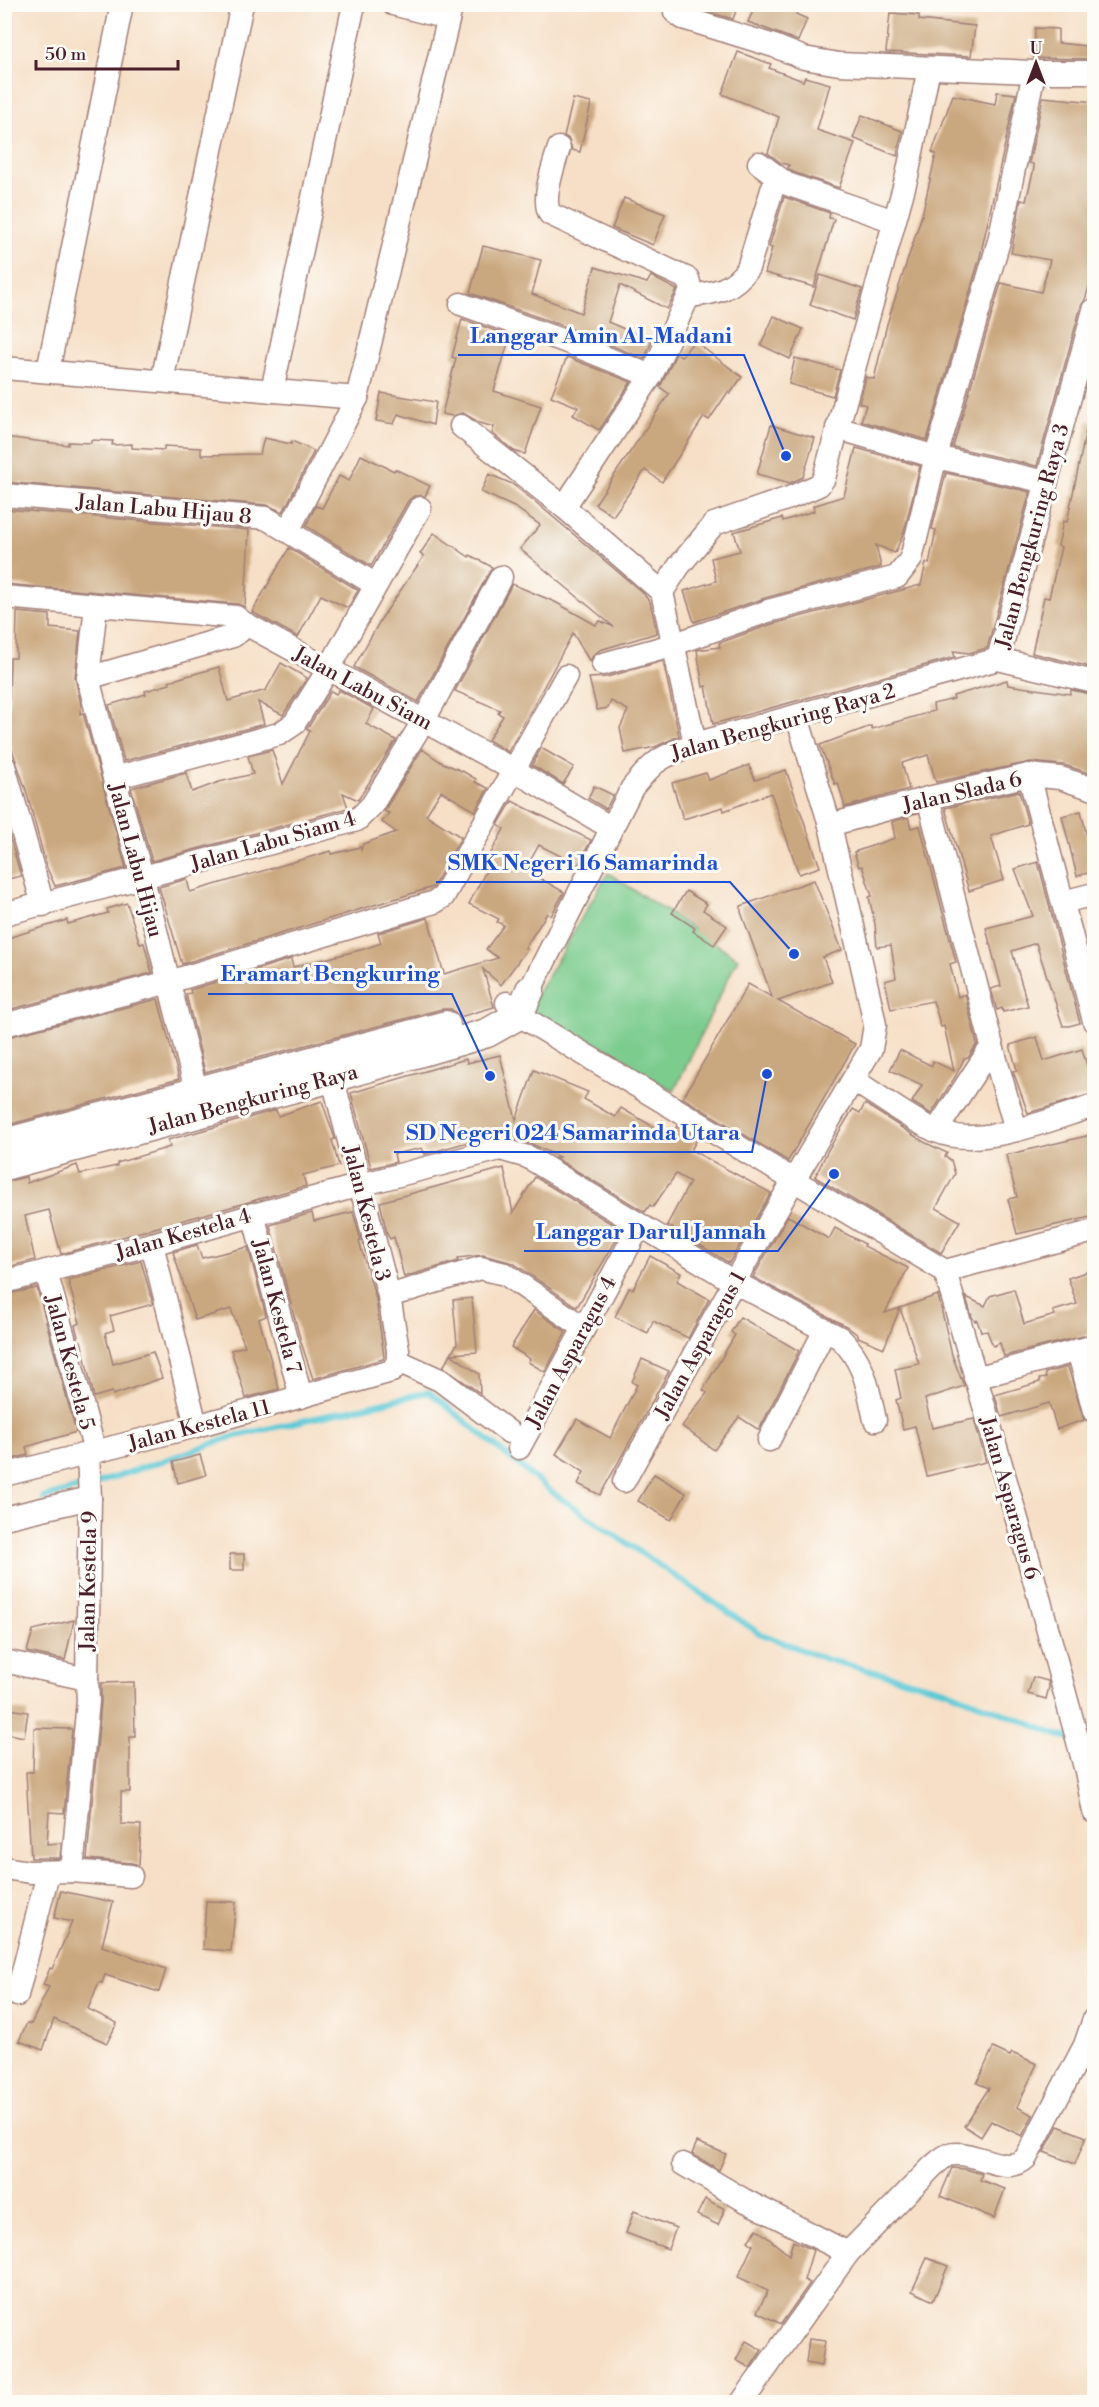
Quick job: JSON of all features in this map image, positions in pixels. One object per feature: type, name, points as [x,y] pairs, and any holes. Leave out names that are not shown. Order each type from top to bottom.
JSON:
[{"type":"street","points":[[48,371],[122,4]]},
{"type":"street","points":[[162,381],[242,4]]},
{"type":"street","points":[[272,391],[354,4]]},
{"type":"street","points":[[288,531],[357,398],[449,11],[393,4]]},
{"type":"street","points":[[674,4],[675,12],[683,18],[774,46],[804,58],[839,64],[1034,72],[1095,72]]},
{"type":"street","points":[[662,592],[679,566],[714,524],[789,498],[819,485],[824,478],[907,176],[928,68]]},
{"type":"street","points":[[603,664],[672,645],[768,611],[897,578],[911,559],[936,456],[999,241],[1034,72]]},
{"type":"street","points":[[559,148],[546,197],[550,214],[688,279],[690,286],[690,296],[651,376],[564,507]]},
{"type":"street","points":[[690,296],[721,291],[741,278],[748,268],[768,170],[810,193],[894,221]]},
{"type":"street","points":[[461,304],[567,342],[651,376]]},
{"type":"street","name":"Jalan Bengkuring Raya 3","points":[[998,659],[1095,310]]},
{"type":"street","points":[[4,368],[357,398]]},
{"type":"street","points":[[461,426],[564,507],[662,592],[695,744]]},
{"type":"street","points":[[837,428],[936,456],[1046,482]]},
{"type":"street","name":"Jalan Labu Hijau 8","points":[[4,495],[266,518],[376,585]]},
{"type":"street","points":[[114,778],[288,730],[328,670],[420,508]]},
{"type":"street","name":"Jalan Labu Siam 4","points":[[4,914],[143,879],[357,820],[372,805],[424,720],[501,577]]},
{"type":"street","name":"Jalan Labu Siam","points":[[4,597],[236,617],[328,670],[514,770],[611,828]]},
{"type":"street","name":"Jalan Labu Hijau","points":[[96,605],[88,678],[143,879],[199,1102]]},
{"type":"street","points":[[88,678],[233,636],[240,631],[242,622]]},
{"type":"street","name":"Jalan Bengkuring Raya 2","points":[[510,1009],[632,788],[652,763],[663,756],[695,744],[998,659],[1095,682]]},
{"type":"street","points":[[4,1024],[169,982],[435,902],[444,897],[566,676]]},
{"type":"street","name":"Jalan Asparagus 1","points":[[624,1481],[734,1282],[871,1049],[874,1025],[830,825],[797,717]]},
{"type":"street","points":[[4,766],[43,904]]},
{"type":"street","points":[[1029,775],[1093,1010]]},
{"type":"street","name":"Jalan Slada 6","points":[[830,825],[928,798],[1029,775],[1060,778],[1095,789]]},
{"type":"street","points":[[928,798],[1016,1130]]},
{"type":"street","points":[[1063,902],[1095,894]]},
{"type":"street","points":[[510,1009],[945,1270],[1095,1231]]},
{"type":"street","name":"Jalan Bengkuring Raya","points":[[4,1143],[199,1102],[330,1067],[487,1033],[510,1009]]},
{"type":"street","points":[[936,1131],[992,1046]]},
{"type":"street","name":"Jalan Kestela 3","points":[[330,1067],[388,1296],[395,1366]]},
{"type":"street","points":[[853,1080],[936,1131],[952,1136],[974,1137],[1016,1130],[1095,1106]]},
{"type":"street","name":"Jalan Bengkuring Raya","points":[[4,1166],[199,1102]]},
{"type":"street","name":"Jalan Kestela 4","points":[[4,1282],[500,1149],[528,1157],[734,1282],[840,1338],[854,1351],[867,1385],[876,1420]]},
{"type":"street","name":"Jalan Kestela 7","points":[[253,1214],[301,1397]]},
{"type":"street","name":"Jalan Asparagus 4","points":[[395,1366],[440,1380],[514,1440],[584,1328],[640,1225]]},
{"type":"street","points":[[152,1244],[196,1426]]},
{"type":"street","points":[[388,1296],[480,1268],[492,1269],[505,1274],[584,1328]]},
{"type":"street","name":"Jalan Asparagus 6","points":[[945,1270],[1077,1737],[1095,1812]]},
{"type":"street","name":"Jalan Kestela 5","points":[[45,1271],[90,1455],[90,1494]]},
{"type":"street","points":[[769,1440],[825,1330]]},
{"type":"street","points":[[975,1378],[1086,1348],[1095,1411]]},
{"type":"street","name":"Jalan Kestela 11","points":[[4,1475],[90,1455],[301,1397],[395,1366]]},
{"type":"street","name":"Jalan Kestela 9","points":[[4,1518],[90,1494],[88,1701],[72,1871]]},
{"type":"street","points":[[4,1661],[87,1679]]},
{"type":"street","points":[[4,1868],[48,1873],[72,1871],[131,1876]]},
{"type":"street","points":[[10,1984],[48,1873]]},
{"type":"street","points":[[742,2403],[848,2253],[933,2166],[946,2156],[960,2153],[1009,2166],[1020,2164],[1026,2158],[1085,2045],[1095,2019]]},
{"type":"street","points":[[683,2164],[744,2200],[848,2253]]},
{"type":"green space","points":[[608,873],[738,958],[674,1091],[527,1011]]},
{"type":"building","points":[[696,4],[717,4],[736,11],[733,19],[695,8]]},
{"type":"building","points":[[756,4],[800,4],[796,14],[807,19],[798,41],[748,22]]},
{"type":"building","points":[[890,13],[919,15],[919,20],[975,26],[971,56],[886,52]]},
{"type":"building","points":[[1035,28],[1058,29],[1058,43],[1095,47],[1095,59],[1034,58]]},
{"type":"building","points":[[738,52],[771,64],[769,68],[803,81],[805,77],[830,84],[817,130],[855,143],[839,188],[793,172],[788,168],[789,165],[781,163],[768,153],[779,117],[722,94]]},
{"type":"building","points":[[997,92],[1016,94],[980,257],[927,440],[861,421],[866,405],[859,403],[866,377],[874,379],[887,324],[922,215],[936,154],[932,152],[953,95],[995,104]]},
{"type":"building","points":[[1043,97],[1095,102],[1095,268],[1081,306],[1037,466],[953,447],[1001,283],[1041,292],[1050,260],[1011,253],[1021,200],[1026,201],[1034,168],[1033,164],[1029,163]]},
{"type":"building","points":[[573,99],[591,103],[580,152],[572,150],[569,139],[564,136]]},
{"type":"building","points":[[862,115],[902,131],[897,156],[853,138]]},
{"type":"building","points":[[784,197],[830,213],[829,218],[834,219],[814,287],[765,273],[772,248],[769,247]]},
{"type":"building","points":[[624,198],[665,214],[653,245],[612,228]]},
{"type":"building","points":[[483,246],[541,260],[532,294],[581,313],[595,267],[647,283],[651,276],[677,290],[667,309],[620,285],[608,322],[652,341],[644,359],[572,329],[470,293]]},
{"type":"building","points":[[820,275],[862,289],[853,320],[810,305]]},
{"type":"building","points":[[774,316],[803,329],[790,359],[761,345]]},
{"type":"building","points":[[462,319],[510,336],[494,391],[541,406],[525,454],[514,451],[492,433],[494,427],[480,423],[463,413],[452,416],[442,414],[456,358],[452,357]]},
{"type":"building","points":[[694,341],[742,377],[730,394],[728,392],[709,420],[704,417],[662,482],[645,470],[613,516],[595,504],[669,394],[660,387],[676,354],[682,356]]},
{"type":"building","points":[[567,357],[631,382],[599,430],[573,415],[578,407],[551,396]]},
{"type":"building","points":[[795,358],[840,370],[833,396],[789,384]]},
{"type":"building","points":[[381,393],[436,402],[433,425],[398,414],[394,424],[376,421]]},
{"type":"building","points":[[1088,421],[1095,421],[1095,668],[1032,653],[1044,597],[1049,598],[1061,547],[1058,546],[1063,521],[1067,522]]},
{"type":"building","points":[[771,425],[815,438],[803,477],[790,483],[757,474]]},
{"type":"building","points":[[4,437],[68,445],[68,442],[91,443],[91,440],[113,441],[112,445],[132,444],[132,448],[164,450],[164,446],[201,448],[201,455],[260,454],[264,438],[291,444],[292,441],[314,451],[283,512],[267,505],[4,482]]},
{"type":"building","points":[[856,448],[920,466],[904,532],[895,553],[876,545],[881,567],[765,598],[694,622],[684,591],[716,581],[711,558],[740,551],[734,532],[782,518],[783,521],[814,511],[813,506],[844,496]]},
{"type":"building","points":[[361,455],[430,486],[425,496],[414,496],[408,501],[371,566],[306,526],[316,506],[322,508],[339,476],[349,481]]},
{"type":"building","points":[[946,473],[1030,492],[987,648],[969,653],[953,651],[955,657],[713,724],[706,686],[703,687],[697,650],[720,647],[719,643],[772,624],[921,585],[926,563],[929,564],[936,530],[932,529]]},
{"type":"building","points":[[489,474],[512,484],[533,500],[643,593],[650,602],[657,633],[600,650],[593,655],[590,662],[573,633],[508,752],[488,740],[503,716],[498,713],[500,710],[455,691],[512,584],[555,602],[596,625],[600,621],[614,627],[520,549],[540,525],[516,508],[481,492]]},
{"type":"building","points":[[4,509],[249,530],[245,607],[237,604],[4,584]]},
{"type":"building","points":[[434,533],[469,557],[470,555],[492,567],[418,702],[354,667],[381,619],[424,556],[420,554]]},
{"type":"building","points":[[289,548],[358,590],[348,608],[321,595],[298,637],[252,612]]},
{"type":"building","points":[[17,612],[50,615],[50,628],[80,631],[75,677],[81,705],[80,714],[83,713],[126,868],[55,886],[47,868],[26,790],[8,738],[10,658],[16,658]]},
{"type":"building","points":[[663,661],[679,736],[655,747],[625,753],[620,728],[628,710],[611,701],[608,708],[597,710],[589,678],[607,677]]},
{"type":"building","points":[[281,663],[307,678],[283,715],[258,702],[264,724],[124,761],[109,705],[146,694],[145,691],[170,684],[169,681],[219,667],[228,701],[266,690]]},
{"type":"building","points":[[1007,680],[1008,685],[1070,694],[1071,690],[1095,695],[1095,775],[1064,765],[1030,762],[936,782],[928,755],[902,763],[909,789],[845,807],[838,783],[835,784],[820,745],[871,726],[872,729],[934,711],[933,704]]},
{"type":"building","points":[[339,690],[374,709],[366,724],[396,740],[358,800],[343,793],[348,808],[152,861],[131,788],[186,773],[192,792],[219,782],[253,774],[248,756],[272,750],[283,784],[310,731],[307,729],[331,691],[336,694]]},
{"type":"building","points":[[541,748],[574,767],[563,784],[532,765]]},
{"type":"building","points":[[422,749],[488,788],[475,811],[441,791],[426,815],[461,837],[433,887],[182,964],[159,887],[187,879],[190,892],[331,851],[332,854],[360,847],[361,850],[363,844],[396,832],[382,822],[389,813],[384,811]]},
{"type":"building","points":[[749,765],[755,780],[786,770],[820,867],[799,874],[771,793],[724,811],[723,807],[683,819],[672,783],[706,773],[709,780]]},
{"type":"building","points":[[594,786],[613,795],[606,809],[588,798]]},
{"type":"building","points":[[1019,791],[1028,824],[991,836],[1004,880],[969,891],[945,808]]},
{"type":"building","points":[[512,801],[591,840],[578,865],[539,845],[525,870],[564,892],[551,916],[547,913],[525,948],[527,949],[501,985],[483,969],[494,1007],[460,1017],[451,1009],[442,1009],[205,1072],[186,994],[191,993],[190,990],[291,959],[293,967],[364,949],[381,943],[378,933],[428,918],[444,974],[498,958],[486,949],[504,925],[497,922],[499,919],[469,904],[494,855],[491,853],[504,829],[498,825]]},
{"type":"building","points":[[1081,811],[1095,871],[1077,876],[1062,816]]},
{"type":"building","points":[[908,817],[911,828],[920,826],[956,962],[950,964],[958,997],[965,994],[977,1044],[968,1058],[964,1059],[931,1114],[912,1102],[922,1085],[890,1070],[900,1050],[932,1066],[933,1061],[954,1071],[944,1026],[941,1027],[933,1001],[891,1009],[885,981],[896,978],[891,945],[877,947],[869,897],[872,896],[862,866],[859,867],[854,852],[895,838],[892,822]]},
{"type":"building","points":[[4,818],[21,876],[4,880]]},
{"type":"building","points":[[1038,862],[1080,1023],[1069,1026],[1063,1026],[1036,943],[1012,951],[1028,1006],[1003,1012],[1002,1008],[997,1010],[991,989],[1001,986],[986,928],[1033,916],[1015,869]]},
{"type":"building","points":[[814,880],[842,950],[823,957],[832,982],[778,1001],[855,1044],[788,1161],[683,1098],[748,984],[772,997],[741,912],[741,906]]},
{"type":"building","points":[[686,891],[707,904],[703,910],[727,926],[714,945],[693,931],[695,928],[672,913]]},
{"type":"building","points":[[127,903],[140,944],[144,943],[152,973],[4,1011],[4,939],[67,920],[68,924],[108,913],[107,909]]},
{"type":"building","points":[[158,999],[179,1079],[4,1126],[4,1038]]},
{"type":"building","points":[[1037,1037],[1044,1061],[1082,1049],[1095,1093],[1028,1113],[1013,1071],[1017,1070],[1010,1045]]},
{"type":"building","points":[[500,1055],[516,1120],[534,1070],[588,1092],[584,1099],[615,1117],[621,1108],[671,1137],[677,1126],[698,1138],[691,1150],[771,1193],[729,1263],[667,1225],[690,1182],[676,1174],[653,1207],[650,1205],[645,1212],[555,1158],[559,1157],[532,1144],[497,1134],[425,1154],[422,1148],[394,1154],[396,1162],[371,1168],[351,1093],[466,1059],[467,1063]]},
{"type":"building","points":[[322,1101],[335,1139],[332,1140],[339,1166],[303,1175],[306,1186],[61,1254],[49,1210],[25,1216],[35,1260],[4,1268],[4,1182],[26,1177],[27,1183],[77,1165],[80,1174],[117,1166],[117,1163],[170,1147],[168,1140],[276,1110],[278,1116]]},
{"type":"building","points":[[865,1104],[924,1142],[947,1153],[945,1157],[951,1160],[955,1174],[936,1208],[960,1221],[941,1253],[815,1177],[828,1150],[853,1109],[860,1113]]},
{"type":"building","points":[[1095,1134],[1095,1216],[1017,1234],[1008,1199],[1017,1197],[1006,1155]]},
{"type":"building","points":[[504,1168],[513,1213],[535,1177],[622,1230],[577,1307],[513,1263],[483,1255],[458,1258],[458,1261],[404,1277],[394,1237],[390,1239],[387,1234],[380,1202]]},
{"type":"building","points":[[353,1212],[376,1299],[384,1357],[313,1379],[270,1225],[312,1213],[314,1221]]},
{"type":"building","points":[[788,1216],[829,1239],[835,1228],[865,1244],[864,1246],[908,1268],[885,1313],[900,1308],[884,1348],[858,1337],[846,1326],[753,1277]]},
{"type":"building","points":[[197,1245],[202,1258],[248,1247],[266,1316],[259,1319],[279,1389],[246,1398],[231,1350],[245,1346],[231,1309],[195,1320],[173,1252]]},
{"type":"building","points":[[650,1256],[681,1273],[677,1281],[709,1299],[688,1338],[653,1321],[648,1333],[615,1317],[629,1288],[633,1289]]},
{"type":"building","points":[[141,1261],[153,1304],[110,1316],[114,1330],[105,1333],[113,1364],[153,1352],[162,1378],[113,1395],[112,1392],[94,1397],[75,1325],[80,1323],[68,1280]]},
{"type":"building","points":[[1089,1271],[1095,1285],[1095,1333],[1004,1356],[1000,1343],[993,1346],[987,1331],[981,1332],[977,1320],[975,1321],[972,1317],[966,1297],[985,1306],[990,1296],[1014,1289],[1024,1324],[1055,1315],[1053,1311],[1077,1304],[1068,1278]]},
{"type":"building","points":[[37,1288],[76,1432],[26,1447],[28,1455],[4,1461],[4,1295]]},
{"type":"building","points":[[938,1295],[952,1355],[964,1386],[925,1399],[932,1428],[974,1419],[986,1462],[927,1476],[915,1426],[903,1429],[896,1400],[901,1398],[895,1369],[919,1364],[900,1308]]},
{"type":"building","points":[[472,1298],[477,1352],[451,1354],[479,1374],[480,1393],[443,1367],[457,1344],[453,1300]]},
{"type":"building","points":[[534,1310],[566,1332],[545,1372],[528,1362],[530,1359],[511,1347]]},
{"type":"building","points":[[740,1317],[799,1351],[759,1430],[739,1417],[714,1450],[682,1426],[707,1393],[703,1390],[735,1335],[731,1332]]},
{"type":"building","points":[[642,1359],[669,1371],[600,1495],[578,1484],[584,1472],[556,1454],[577,1419],[610,1438],[637,1385],[632,1382]]},
{"type":"building","points":[[1068,1367],[1084,1420],[1057,1429],[1049,1403],[1001,1417],[995,1395],[1040,1382],[1039,1379],[1046,1378],[1045,1373]]},
{"type":"building","points":[[200,1455],[206,1475],[178,1483],[173,1462]]},
{"type":"building","points":[[654,1474],[686,1493],[671,1520],[638,1501]]},
{"type":"building","points":[[230,1554],[244,1554],[244,1570],[230,1570]]},
{"type":"building","points":[[74,1620],[65,1660],[27,1652],[33,1630]]},
{"type":"building","points":[[1033,1677],[1048,1681],[1046,1699],[1028,1694]]},
{"type":"building","points":[[134,1682],[135,1737],[130,1737],[130,1792],[121,1792],[121,1824],[141,1825],[139,1865],[87,1859],[101,1683]]},
{"type":"building","points":[[4,1708],[28,1712],[24,1737],[4,1733]]},
{"type":"building","points":[[34,1728],[72,1729],[64,1813],[49,1812],[47,1844],[61,1843],[60,1858],[31,1858],[26,1772],[33,1772]]},
{"type":"building","points":[[61,1891],[113,1902],[102,1946],[166,1969],[159,1992],[105,1975],[102,1983],[99,1982],[88,2009],[117,2023],[107,2043],[54,2019],[43,2050],[19,2041],[27,2023],[31,2024],[49,1987],[43,1985],[72,1922],[54,1918]]},
{"type":"building","points":[[206,1901],[236,1902],[231,1951],[203,1949]]},
{"type":"building","points":[[993,2048],[1037,2064],[1017,2107],[1033,2115],[1022,2136],[991,2121],[981,2137],[964,2126],[989,2088],[977,2083]]},
{"type":"building","points":[[1058,2126],[1086,2137],[1075,2164],[1044,2152]]},
{"type":"building","points":[[697,2142],[726,2154],[719,2170],[692,2154]]},
{"type":"building","points":[[952,2168],[982,2174],[980,2180],[1005,2189],[994,2218],[940,2196]]},
{"type":"building","points":[[705,2199],[725,2209],[718,2225],[697,2215]]},
{"type":"building","points":[[634,2211],[676,2228],[668,2249],[626,2233]]},
{"type":"building","points":[[757,2229],[789,2255],[793,2241],[813,2250],[804,2280],[810,2283],[781,2324],[757,2312],[768,2291],[738,2277],[753,2245],[748,2241]]},
{"type":"building","points":[[927,2258],[948,2266],[933,2301],[912,2291]]},
{"type":"building","points":[[809,2339],[825,2341],[821,2366],[806,2363]]},
{"type":"building","points":[[746,2341],[762,2350],[750,2368],[736,2360]]},
{"type":"waterway","points":[[95,1484],[232,1437],[429,1392],[553,1493],[759,1633],[825,1659],[945,1690],[1060,1736],[1073,1738]]},
{"type":"waterway","points":[[43,1498],[85,1486]]},
{"type":"place","name":"Langgar Amin Al-Madani","points":[[786,456]]},
{"type":"place","name":"SMK Negeri 16 Samarinda","points":[[794,954]]},
{"type":"place","name":"SD Negeri 024 Samarinda Utara","points":[[767,1074]]},
{"type":"place","name":"Eramart Bengkuring","points":[[490,1076]]},
{"type":"place","name":"Langgar Darul Jannah","points":[[834,1174]]}]
